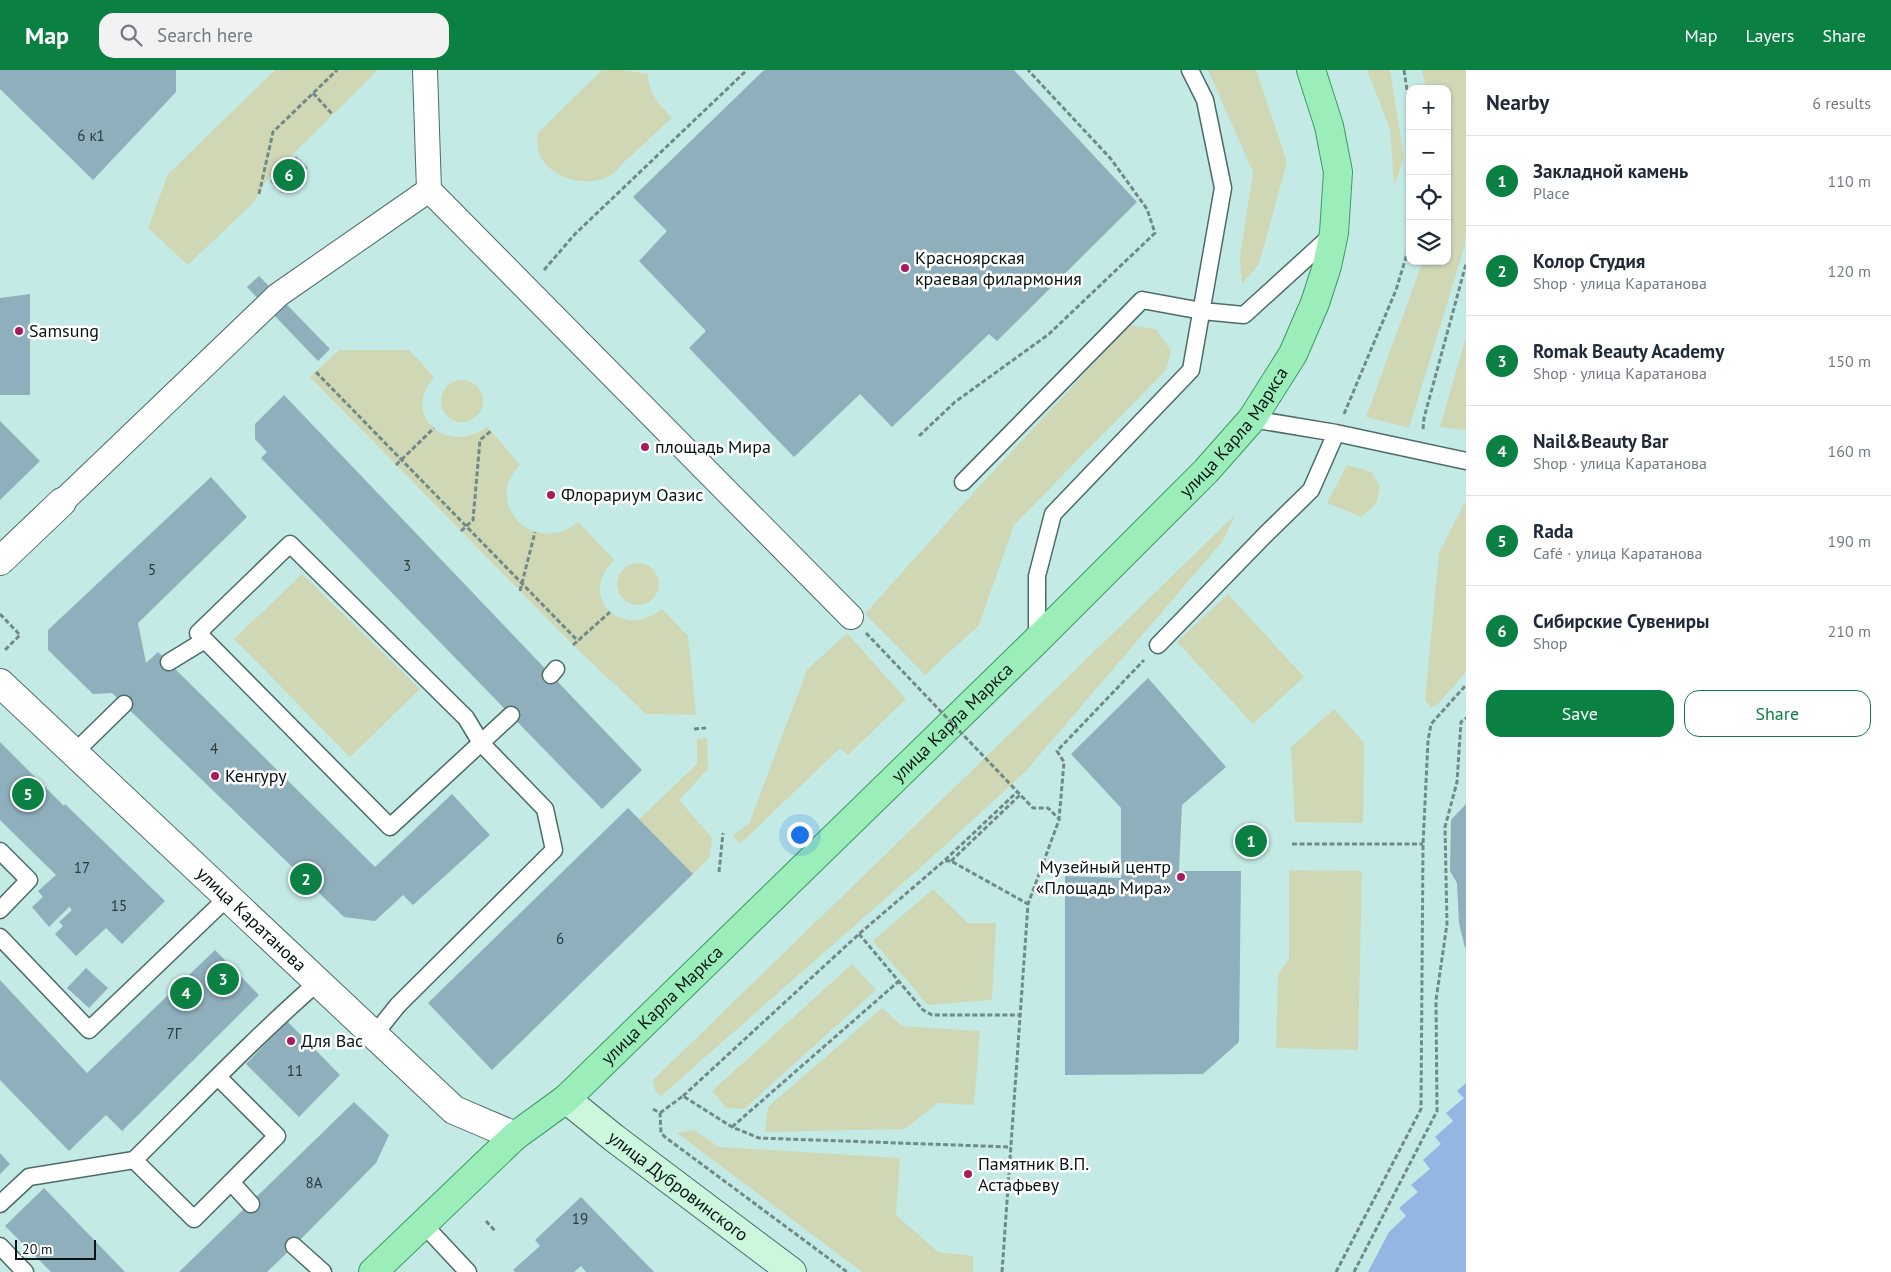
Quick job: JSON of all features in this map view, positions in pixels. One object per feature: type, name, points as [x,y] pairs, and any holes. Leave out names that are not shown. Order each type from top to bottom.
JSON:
[{"type":"main road","name":"улица Карла Маркса","points":[[373,1272],[514,1136],[566,1099],[1036,640],[1206,471],[1252,419],[1293,354],[1316,303],[1334,233],[1338,172],[1329,126],[1311,70]]},
{"type":"main road","name":"улица Дубровинского","points":[[566,1099],[614,1138],[792,1272]]},
{"type":"street","points":[[425,70],[429,190],[528,288],[859,625]]},
{"type":"street","points":[[0,561],[278,295],[429,190]]},
{"type":"street","name":"улица Каратанова","points":[[0,683],[454,1110],[514,1136]]},
{"type":"lane","points":[[1036,640],[1037,576],[1053,514],[1191,370],[1223,188],[1205,100],[1190,70]]},
{"type":"lane","points":[[963,482],[1142,300],[1244,315],[1334,233]]},
{"type":"lane","points":[[1252,419],[1336,433],[1466,461]]},
{"type":"lane","points":[[1158,645],[1264,535],[1311,490],[1336,433]]},
{"type":"lane","points":[[374,1035],[398,1005],[554,850],[545,808],[481,743],[466,718],[290,544],[198,633],[390,827],[481,743],[510,715]]},
{"type":"lane","points":[[169,662],[205,640]]},
{"type":"lane","points":[[74,753],[124,704]]},
{"type":"lane","points":[[0,851],[29,880],[1,907]]},
{"type":"lane","points":[[1,940],[89,1030],[228,897]]},
{"type":"lane","points":[[0,1204],[29,1177],[134,1160],[281,1015],[318,982]]},
{"type":"lane","points":[[134,1160],[194,1219],[232,1182],[277,1136],[218,1077]]},
{"type":"lane","points":[[232,1182],[252,1204]]},
{"type":"lane","points":[[423,1224],[468,1272]]},
{"type":"lane","points":[[0,1246],[25,1272]]},
{"type":"lane","points":[[294,1246],[323,1272]]},
{"type":"path","points":[[258,194],[273,132],[337,70]]},
{"type":"path","points":[[528,288],[575,234],[747,70]]},
{"type":"path","points":[[919,436],[955,402],[1049,334],[1155,233],[1147,209],[1111,160],[1028,70]]},
{"type":"path","points":[[1404,70],[1406,85]]},
{"type":"path","points":[[313,93],[333,115]]},
{"type":"path","points":[[1336,433],[1396,290],[1406,257]]},
{"type":"path","points":[[1421,452],[1424,418],[1466,264]]},
{"type":"path","points":[[316,372],[578,641]]},
{"type":"path","points":[[396,466],[434,428]]},
{"type":"path","points":[[461,531],[473,520],[480,440],[491,431]]},
{"type":"path","points":[[520,591],[535,532]]},
{"type":"path","points":[[574,645],[610,612]]},
{"type":"path","points":[[0,614],[20,635],[5,650]]},
{"type":"path","points":[[859,625],[1018,794],[1033,808],[1048,808],[1060,820]]},
{"type":"path","points":[[1002,1272],[1028,904],[1060,820],[1064,762],[1057,751],[1158,645]]},
{"type":"path","points":[[1336,1272],[1421,1109],[1423,844],[1428,741],[1431,724],[1466,685]]},
{"type":"path","points":[[1354,1272],[1437,1111],[1436,1000],[1447,924],[1445,827],[1457,782],[1461,722],[1466,718]]},
{"type":"path","points":[[694,729],[706,728]]},
{"type":"path","points":[[660,1113],[683,1096],[859,934],[1018,794]]},
{"type":"path","points":[[951,861],[1018,794]]},
{"type":"path","points":[[719,872],[724,833]]},
{"type":"path","points":[[1292,844],[1423,844]]},
{"type":"path","points":[[944,861],[951,861],[1028,904]]},
{"type":"path","points":[[859,934],[923,1010],[932,1015],[1021,1015]]},
{"type":"path","points":[[732,1127],[899,981]]},
{"type":"path","points":[[683,1096],[732,1127],[759,1138],[1011,1147]]},
{"type":"path","points":[[653,1109],[660,1113]]},
{"type":"path","points":[[660,1113],[661,1133],[665,1137],[848,1272]]},
{"type":"path","points":[[486,1222],[496,1232]]},
{"type":"green space","points":[[275,70],[378,70],[266,181],[254,202],[188,265],[148,228],[168,174]]},
{"type":"green space","points":[[602,70],[624,70],[648,74],[652,93],[672,118],[614,173],[593,181],[578,181],[558,174],[544,163],[538,149],[538,133]]},
{"type":"green space","points":[[1208,70],[1256,70],[1287,162],[1259,264],[1242,284],[1240,257],[1253,172]]},
{"type":"green space","points":[[1367,70],[1390,70],[1404,158],[1394,186],[1390,129]]},
{"type":"green space","points":[[1422,70],[1466,70],[1466,234],[1464,248],[1409,428],[1366,417],[1422,265],[1451,265],[1451,85],[1425,85]]},
{"type":"green space","points":[[1130,325],[1156,329],[1171,351],[1166,370],[1014,525],[979,625],[925,675],[865,614],[974,492]]},
{"type":"green space","points":[[1466,337],[1466,430],[1440,427]]},
{"type":"green space","points":[[339,350],[409,350],[434,377],[425,392],[422,405],[426,418],[433,428],[444,434],[457,437],[472,435],[487,427],[491,431],[520,465],[510,480],[507,495],[510,509],[518,521],[530,530],[545,534],[562,531],[578,522],[614,560],[604,574],[600,588],[602,601],[609,611],[620,618],[633,620],[647,618],[662,609],[688,636],[696,715],[646,714],[573,645],[310,377]]},
{"type":"green space","points":[[466,380],[474,383],[480,389],[483,401],[480,413],[474,419],[458,422],[450,419],[444,413],[441,397],[444,389],[450,383]]},
{"type":"green space","points":[[1347,465],[1372,472],[1380,487],[1376,504],[1361,517],[1327,503]]},
{"type":"green space","points":[[1466,500],[1466,672],[1438,704],[1431,708],[1425,700],[1439,553]]},
{"type":"green space","points":[[1236,514],[1222,542],[1025,772],[920,868],[661,1096],[655,1090],[653,1080]]},
{"type":"green space","points":[[642,563],[650,566],[656,572],[659,584],[656,596],[650,602],[634,605],[626,602],[620,596],[617,580],[620,572],[626,566]]},
{"type":"green space","points":[[302,574],[420,689],[350,757],[234,639]]},
{"type":"green space","points":[[1228,594],[1304,677],[1253,724],[1177,642]]},
{"type":"green space","points":[[847,633],[906,699],[848,755],[840,748],[740,844],[733,835],[749,824],[807,670]]},
{"type":"green space","points":[[1334,709],[1364,743],[1363,823],[1295,822],[1291,747]]},
{"type":"green space","points":[[707,738],[708,769],[679,800],[712,838],[709,858],[693,874],[639,819],[697,764],[697,739]]},
{"type":"green space","points":[[1289,870],[1362,871],[1358,1050],[1276,1048],[1278,975],[1289,959]]},
{"type":"green space","points":[[933,889],[968,923],[996,923],[992,1000],[928,1005],[873,941]]},
{"type":"green space","points":[[852,964],[876,990],[744,1109],[726,1108],[712,1091]]},
{"type":"green space","points":[[882,1008],[902,1026],[980,1031],[974,1105],[938,1103],[905,1129],[765,1132],[768,1107]]},
{"type":"green space","points":[[694,1130],[719,1147],[900,1158],[896,1215],[938,1252],[973,1256],[973,1272],[862,1272],[677,1133]]},
{"type":"water","points":[[1466,1083],[1466,1272],[1368,1272],[1389,1232],[1406,1216],[1399,1208],[1418,1192],[1411,1185],[1430,1169],[1423,1160],[1441,1144],[1435,1137],[1453,1121],[1446,1113],[1464,1098],[1457,1091]]},
{"type":"building","points":[[0,70],[176,70],[176,92],[93,180],[0,89]]},
{"type":"building","name":"Красноярская краевая филармония","points":[[764,70],[1014,70],[1137,202],[997,341],[989,334],[892,427],[860,394],[794,457],[689,348],[706,331],[639,261],[667,231],[633,197]]},
{"type":"building","points":[[296,156],[308,168],[282,193],[270,181]]},
{"type":"building","points":[[259,276],[330,349],[318,361],[247,287]]},
{"type":"building","points":[[30,294],[30,395],[0,395],[0,298]]},
{"type":"building","points":[[284,395],[642,770],[602,809],[261,458],[267,452],[255,439],[255,424]]},
{"type":"building","points":[[0,421],[40,461],[0,500]]},
{"type":"building","points":[[211,477],[247,517],[138,623],[146,663],[158,652],[375,867],[452,794],[490,835],[413,905],[403,895],[375,921],[344,917],[112,693],[93,694],[48,650],[48,630]]},
{"type":"building","name":"Музейный центр «Площадь Мира»","points":[[1148,678],[1226,767],[1182,805],[1179,871],[1241,871],[1239,1042],[1203,1074],[1065,1075],[1065,876],[1121,878],[1121,808],[1071,754]]},
{"type":"building","points":[[0,742],[64,806],[65,804],[165,901],[122,944],[106,928],[76,956],[55,934],[63,926],[59,922],[72,910],[69,907],[49,927],[32,907],[43,897],[38,891],[56,875],[0,820]]},
{"type":"building","points":[[1466,804],[1465,948],[1459,923],[1457,883],[1450,871],[1451,820]]},
{"type":"building","points":[[628,808],[693,874],[492,1070],[428,1003]]},
{"type":"building","points":[[215,950],[259,995],[122,1131],[106,1115],[69,1151],[0,1080],[0,980],[87,1073]]},
{"type":"building","points":[[86,968],[108,988],[89,1008],[67,988]]},
{"type":"building","points":[[287,1021],[340,1075],[299,1117],[246,1064]]},
{"type":"building","points":[[354,1102],[389,1135],[376,1163],[294,1246],[267,1272],[179,1272]]},
{"type":"building","points":[[0,1153],[10,1164],[0,1174]]},
{"type":"building","points":[[44,1188],[125,1272],[51,1272],[5,1226]]},
{"type":"building","points":[[581,1197],[654,1272],[586,1272],[581,1266],[574,1272],[515,1272],[513,1270],[540,1246],[535,1240]]},
{"type":"place","name":"Сибирские Сувениры","points":[[289,175]]},
{"type":"place","name":"Красноярская краевая филармония","points":[[905,268]]},
{"type":"place","name":"Samsung","points":[[19,331]]},
{"type":"place","name":"площадь Мира","points":[[645,447]]},
{"type":"place","name":"Флорариум Оазис","points":[[551,495]]},
{"type":"place","name":"Кенгуру","points":[[215,776]]},
{"type":"place","name":"Rada","points":[[28,794]]},
{"type":"place","name":"Закладной камень","points":[[1251,841]]},
{"type":"place","name":"Музейный центр «Площадь Мира»","points":[[1181,877]]},
{"type":"place","name":"Колор Студия","points":[[306,879]]},
{"type":"place","name":"Romak Beauty Academy","points":[[223,979]]},
{"type":"place","name":"Nail&Beauty Bar","points":[[186,993]]},
{"type":"place","name":"Для Вас","points":[[291,1041]]},
{"type":"place","name":"Памятник В.П. Астафьеву","points":[[968,1174]]}]
